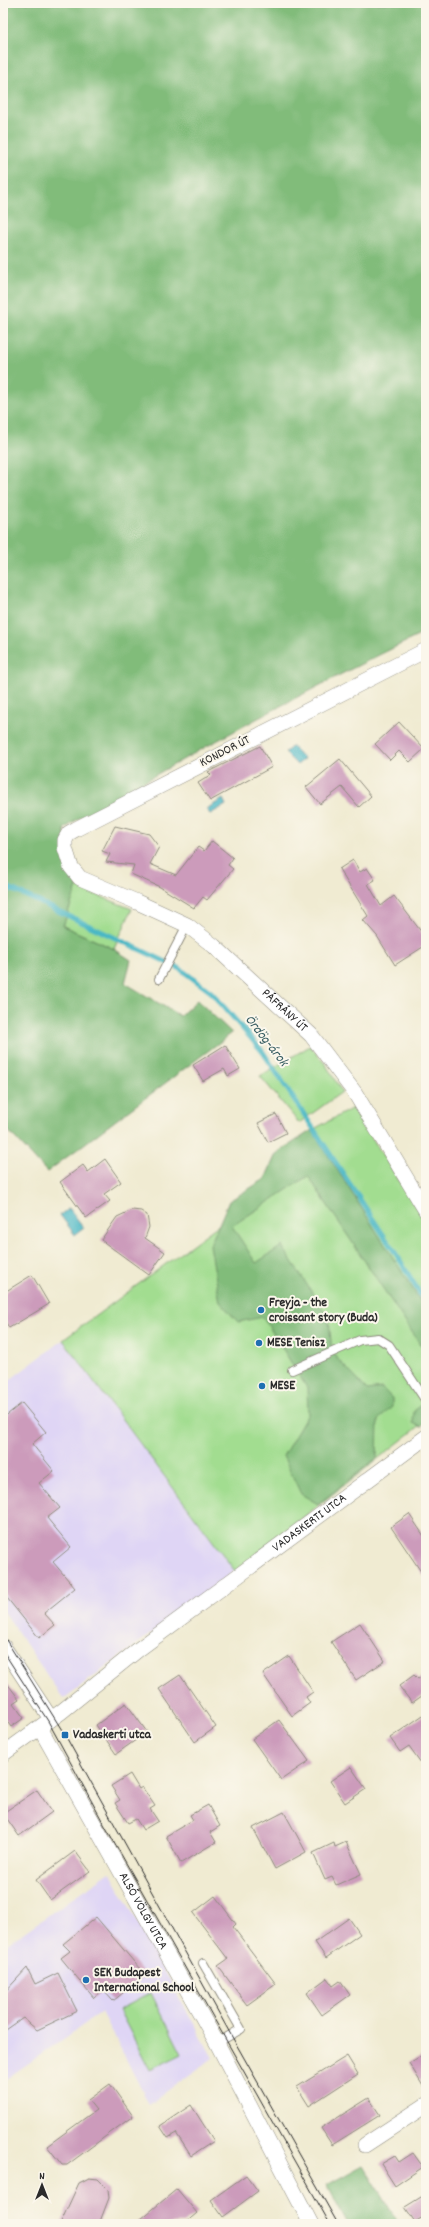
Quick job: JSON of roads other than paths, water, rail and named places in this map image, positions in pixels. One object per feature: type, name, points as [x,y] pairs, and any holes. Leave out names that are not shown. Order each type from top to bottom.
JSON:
[{"type":"street","name":"KONDOR ÚT","points":[[80,878],[69,862],[66,848],[66,840],[69,834],[76,829],[426,650]]},
{"type":"street","name":"PÁFRÁNY ÚT","points":[[80,878],[187,925],[214,946],[311,1035],[355,1093],[426,1212]]},
{"type":"street","name":"VADASKERTI UTCA","points":[[3,1754],[139,1649],[426,1437]]},
{"type":"street","name":"ALSÓ VÖLGY UTCA","points":[[3,1646],[217,2043],[311,2224]]},
{"type":"street","points":[[365,2145],[426,2105]]},
{"type":"lane","points":[[159,978],[187,925]]},
{"type":"lane","points":[[292,1370],[360,1340],[378,1338],[389,1345],[426,1401]]},
{"type":"lane","points":[[204,1963],[241,2030],[217,2043]]},
{"type":"water","points":[[292,746],[304,759],[297,765],[285,753]]},
{"type":"water","points":[[223,799],[226,805],[210,814],[206,809]]},
{"type":"water","points":[[69,1208],[84,1228],[75,1235],[60,1215]]},
{"type":"waterway","name":"Ördög-árok","points":[[3,885],[179,968],[211,992],[263,1052],[398,1257],[426,1304]]},
{"type":"tram line","points":[[3,1635],[65,1735],[231,2035],[338,2224]]},
{"type":"tram line","points":[[3,1651],[48,1721],[104,1824],[330,2224]]},
{"type":"place","name":"Freyja - the croissant story (Buda)","points":[[261,1310]]},
{"type":"place","name":"MESE Tenisz","points":[[259,1343]]},
{"type":"place","name":"MESE","points":[[262,1386]]},
{"type":"place","name":"Vadaskerti utca","points":[[65,1735]]},
{"type":"place","name":"SEK Budapest International School","points":[[86,1980]]}]
